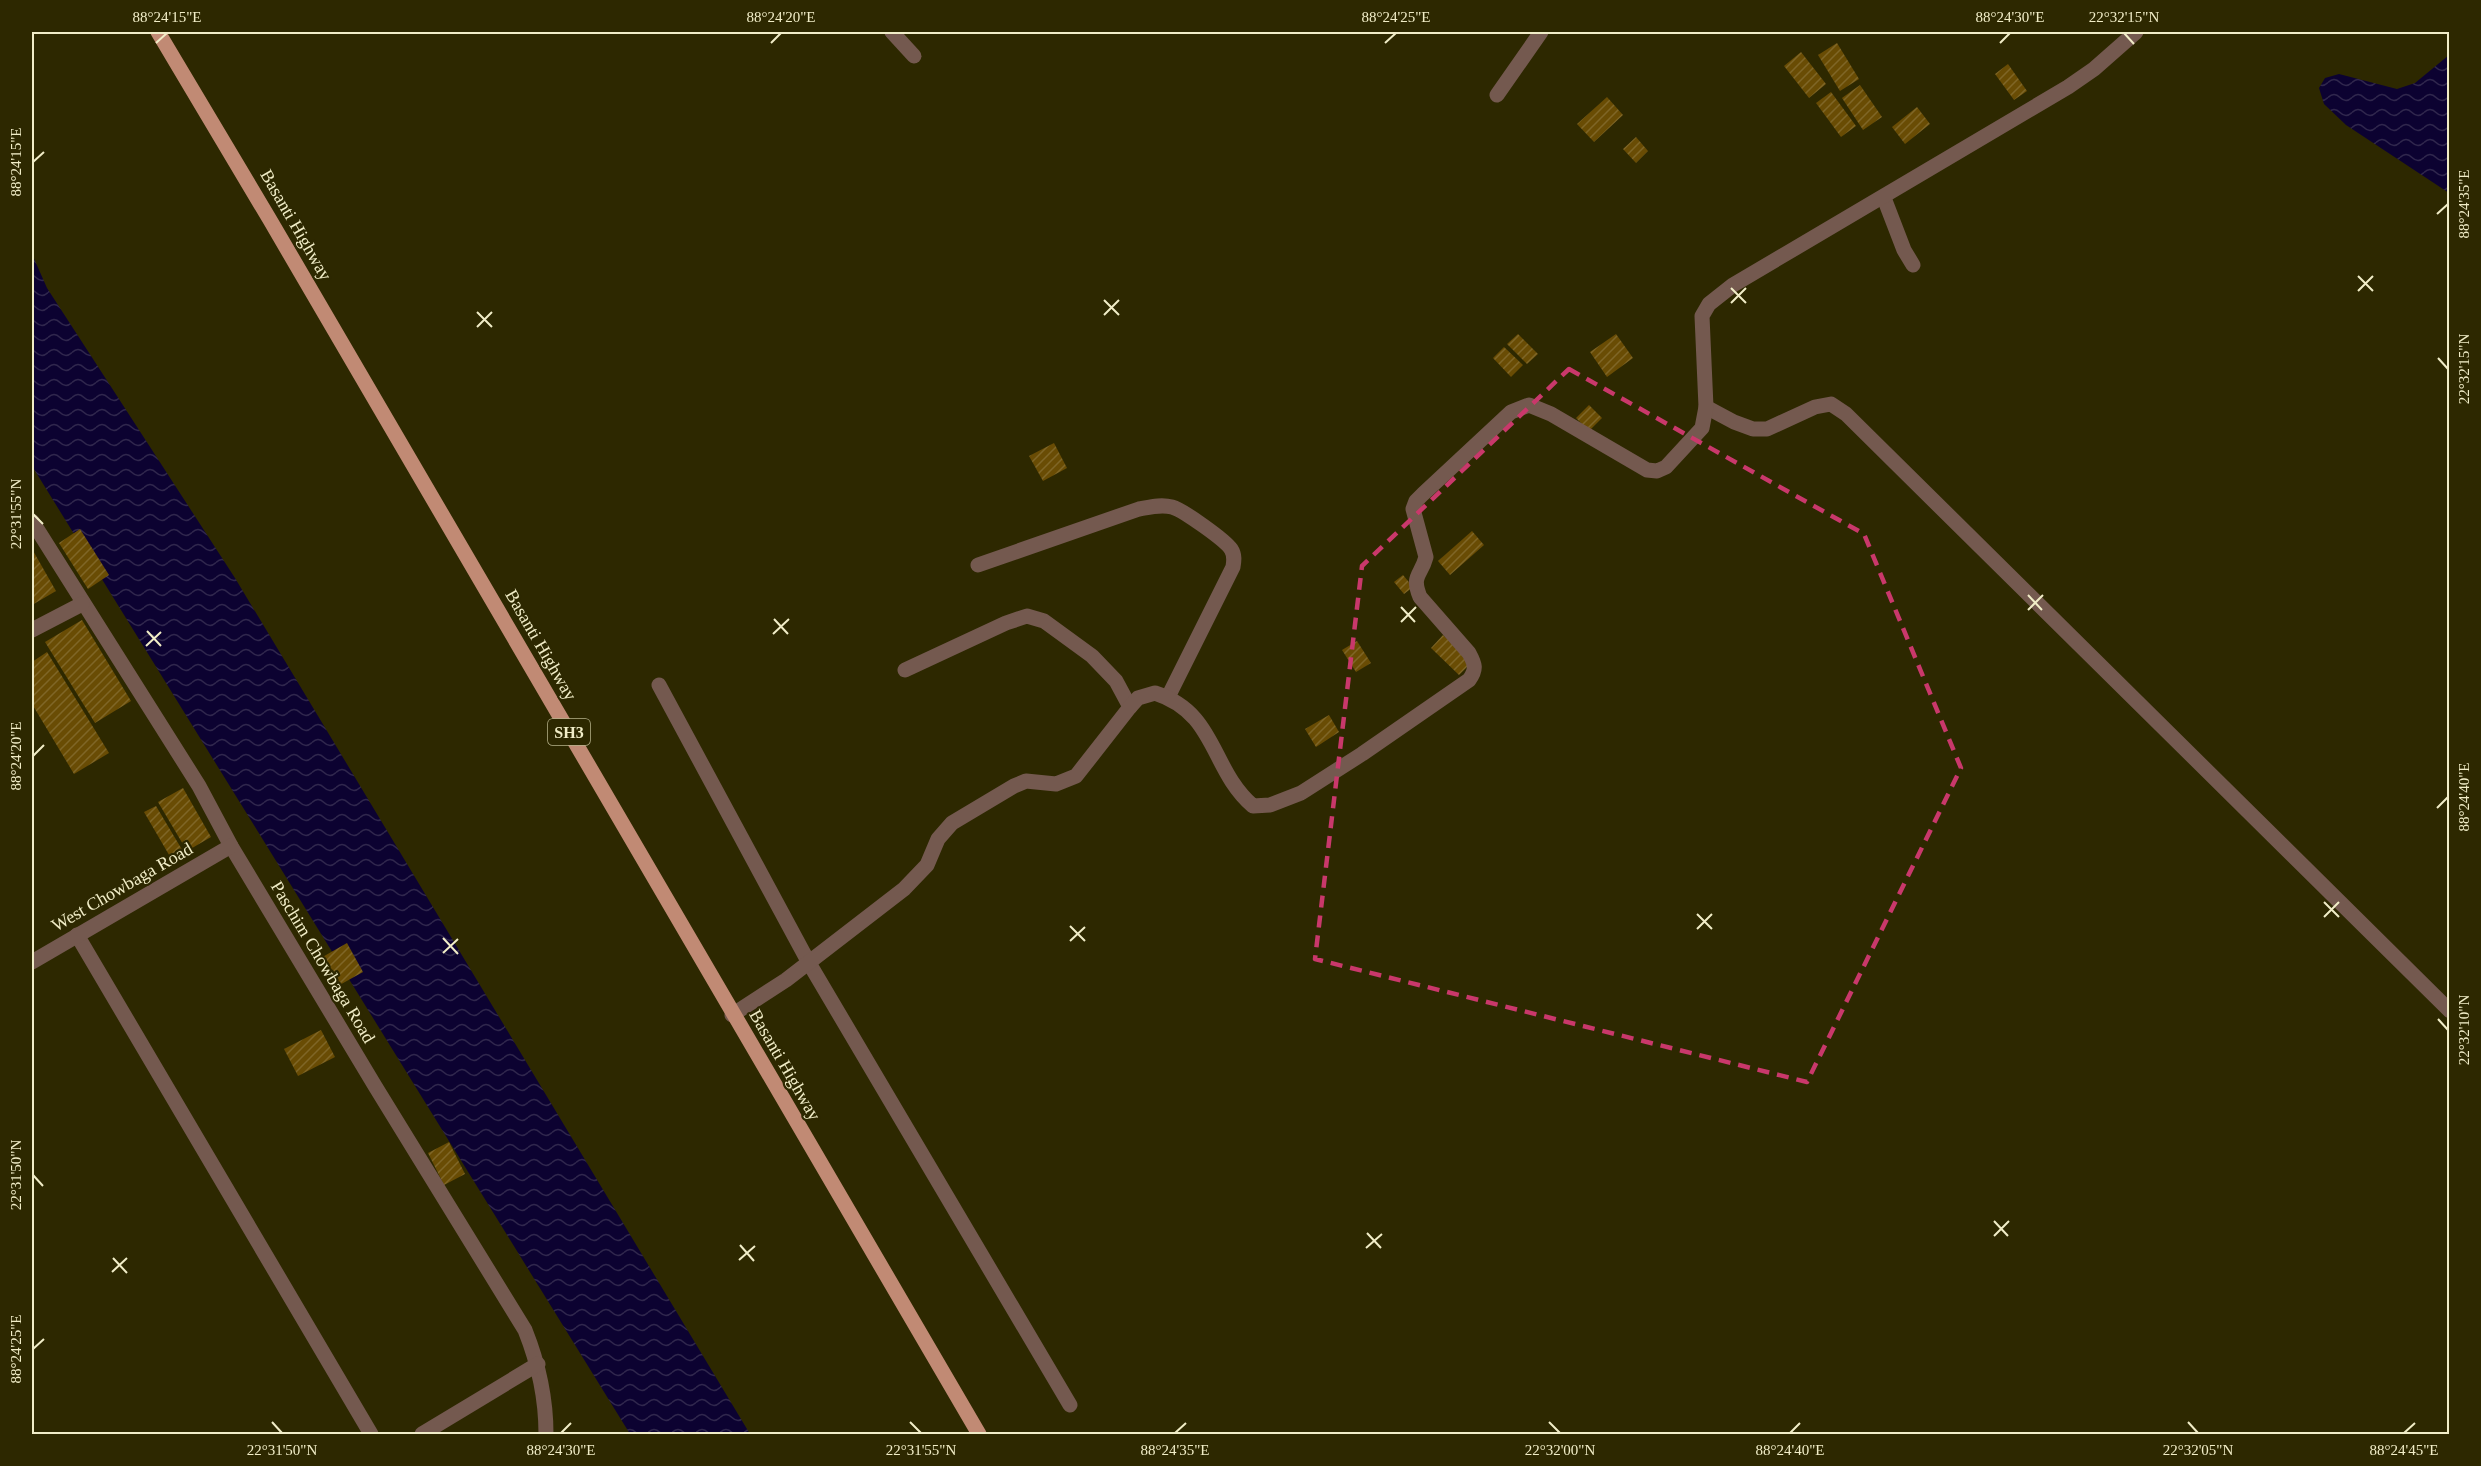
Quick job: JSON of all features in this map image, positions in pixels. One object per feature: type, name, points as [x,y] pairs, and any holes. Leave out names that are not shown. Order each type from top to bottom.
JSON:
[{"type":"main road","name":"Basanti Highway","points":[[158,32],[979,1434]]},
{"type":"street","points":[[892,32],[914,56]]},
{"type":"street","points":[[1497,95],[1541,32]]},
{"type":"street","points":[[732,1015],[816,958],[917,877],[927,865],[938,838],[952,823],[1026,781],[1056,784],[1076,776],[1138,698],[1155,693],[1183,705],[1209,736],[1238,793],[1252,806],[1270,805],[1310,788],[1469,680],[1475,671],[1475,664],[1469,653],[1420,597],[1416,586],[1416,577],[1426,557],[1413,509],[1416,501],[1423,494],[1498,424],[1519,408],[1529,405],[1540,408],[1647,470],[1658,471],[1666,468],[1702,428],[1707,407],[1702,316],[1709,304],[1733,285],[1884,198],[2068,87],[2094,69],[2136,32]]},
{"type":"street","points":[[1884,198],[1904,250],[1913,265]]},
{"type":"street","points":[[1707,407],[1734,422],[1753,429],[1767,429],[1815,407],[1831,404],[1846,414],[2450,1011]]},
{"type":"street","points":[[978,565],[1139,509],[1174,507],[1190,517],[1230,547],[1234,556],[1233,567],[1168,697]]},
{"type":"street","name":"Paschim Chowbaga Road","points":[[32,521],[82,604],[199,786],[231,846],[525,1330],[538,1364],[544,1391],[546,1434]]},
{"type":"street","points":[[32,630],[82,604]]},
{"type":"street","points":[[904,670],[1006,623],[1027,616],[1044,621],[1092,656],[1116,681],[1130,707]]},
{"type":"street","points":[[659,685],[1070,1405]]},
{"type":"street","name":"West Chowbaga Road","points":[[32,962],[231,846]]},
{"type":"street","points":[[77,935],[370,1434]]},
{"type":"street","points":[[422,1434],[538,1364]]},
{"type":"highlighted area","points":[[1569,369],[1864,534],[1961,768],[1807,1082],[1315,959],[1362,566]]},
{"type":"water","points":[[2449,55],[2449,193],[2346,125],[2324,104],[2319,88],[2325,78],[2339,74],[2397,89],[2415,83]]},
{"type":"water","points":[[32,254],[47,288],[235,578],[750,1434],[630,1434],[32,466]]},
{"type":"building","points":[[1837,43],[1859,79],[1840,91],[1818,55]]},
{"type":"building","points":[[1801,52],[1826,84],[1809,98],[1784,66]]},
{"type":"building","points":[[2008,64],[2027,91],[2014,100],[1995,74]]},
{"type":"building","points":[[1860,85],[1882,117],[1863,130],[1842,98]]},
{"type":"building","points":[[1831,92],[1856,126],[1841,137],[1816,103]]},
{"type":"building","points":[[1607,97],[1623,115],[1594,142],[1577,124]]},
{"type":"building","points":[[1917,107],[1930,124],[1905,144],[1892,127]]},
{"type":"building","points":[[1636,137],[1648,151],[1636,163],[1623,149]]},
{"type":"building","points":[[1518,334],[1538,354],[1527,364],[1507,344]]},
{"type":"building","points":[[1616,334],[1633,358],[1607,377],[1590,352]]},
{"type":"building","points":[[1504,347],[1523,365],[1511,377],[1493,358]]},
{"type":"building","points":[[1589,405],[1602,418],[1589,431],[1576,418]]},
{"type":"building","points":[[1054,443],[1067,468],[1043,481],[1029,456]]},
{"type":"building","points":[[80,529],[109,575],[88,589],[59,543]]},
{"type":"building","points":[[1472,531],[1484,545],[1450,575],[1438,561]]},
{"type":"building","points":[[32,549],[56,591],[32,605]]},
{"type":"building","points":[[1403,575],[1413,587],[1404,594],[1394,582]]},
{"type":"building","points":[[82,620],[131,701],[95,723],[45,642]]},
{"type":"building","points":[[1443,635],[1472,662],[1459,675],[1431,648]]},
{"type":"building","points":[[1357,641],[1371,663],[1356,672],[1342,650]]},
{"type":"building","points":[[47,652],[109,753],[74,774],[32,704],[32,662]]},
{"type":"building","points":[[1329,715],[1339,732],[1316,747],[1305,729]]},
{"type":"building","points":[[183,788],[211,837],[187,851],[158,802]]},
{"type":"building","points":[[156,806],[184,853],[172,860],[144,812]]},
{"type":"building","points":[[347,943],[363,972],[336,987],[319,959]]},
{"type":"building","points":[[321,1030],[335,1057],[298,1076],[284,1049]]},
{"type":"building","points":[[449,1142],[465,1174],[444,1185],[428,1153]]}]
